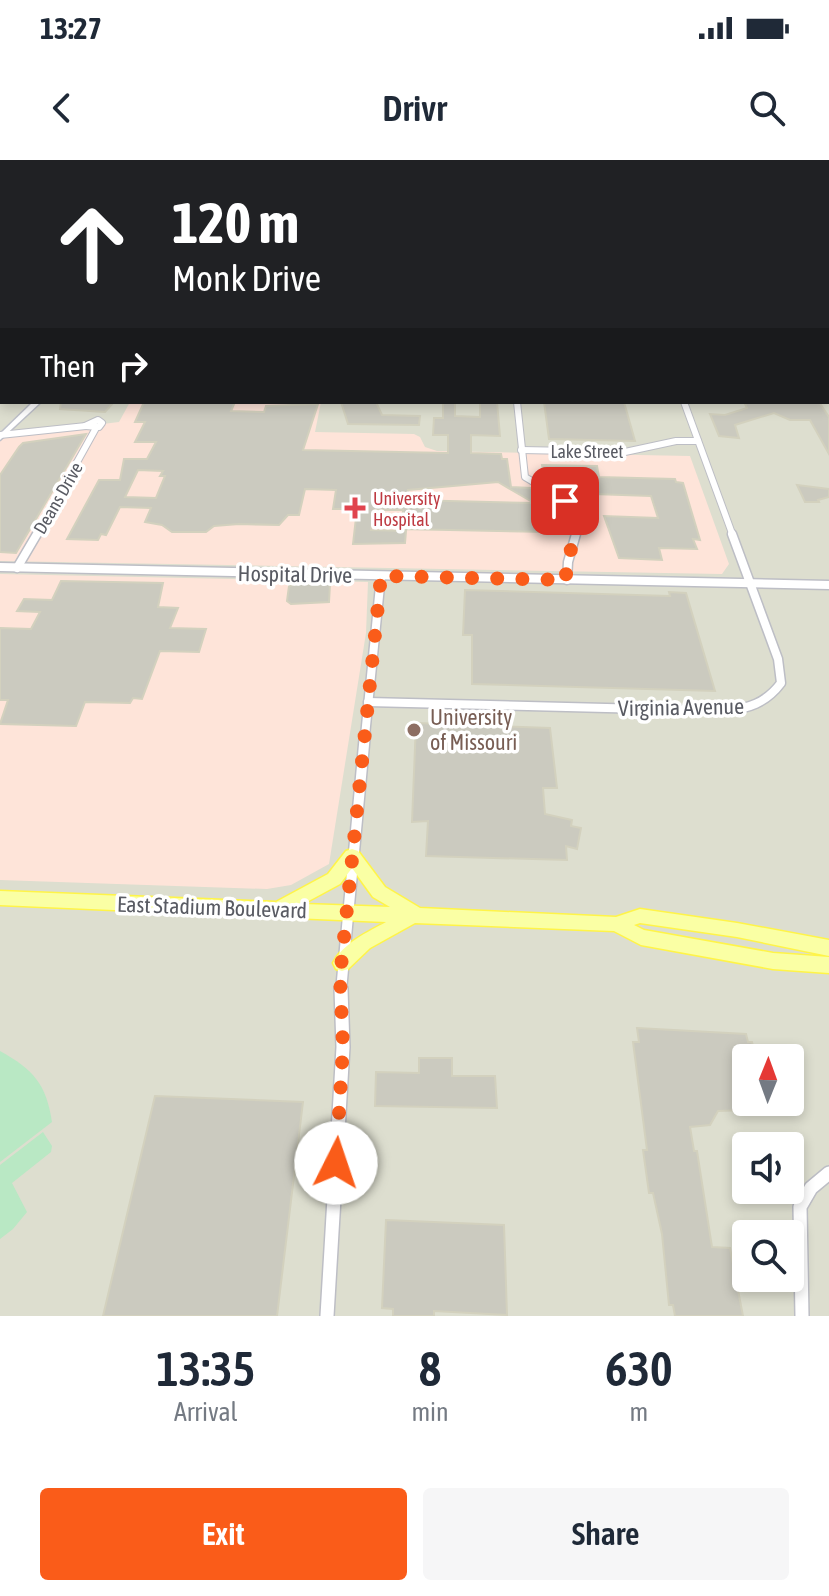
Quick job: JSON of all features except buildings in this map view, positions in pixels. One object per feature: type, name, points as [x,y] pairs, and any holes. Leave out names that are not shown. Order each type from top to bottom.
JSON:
[{"type":"main road","points":[[278,909],[334,879],[352,856],[379,892],[415,914],[364,943],[342,963]]},
{"type":"main road","name":"East Stadium Boulevard","points":[[0,898],[616,924],[640,916],[829,948]]},
{"type":"main road","name":"East Stadium Boulevard","points":[[616,924],[641,937],[773,961],[829,965]]},
{"type":"street","points":[[1,437],[35,404]]},
{"type":"street","points":[[517,404],[525,477],[570,504],[576,534],[565,568],[567,580]]},
{"type":"street","name":"Virginia Avenue","points":[[368,702],[674,711],[748,709],[764,702],[781,683],[778,659],[685,404]]},
{"type":"street","name":"Deans Drive","points":[[1,437],[86,426],[90,421],[102,421],[17,568]]},
{"type":"street","name":"Lake Street","points":[[521,450],[625,452],[676,441],[698,441]]},
{"type":"street","name":"Hospital Drive","points":[[0,567],[829,585]]},
{"type":"street","points":[[327,1316],[343,1047],[342,963],[381,576]]},
{"type":"street","points":[[802,1316],[800,1207],[811,1188],[829,1173]]},
{"type":"shaded area","name":"University of Missouri","points":[[0,404],[829,404],[829,1316],[0,1316]]},
{"type":"shaded area","name":"University Hospital","points":[[129,404],[321,404],[315,432],[414,434],[420,437],[425,447],[437,451],[690,456],[729,564],[722,574],[0,561],[0,439],[3,436],[119,422]]},
{"type":"shaded area","points":[[0,574],[368,582],[366,633],[329,864],[291,885],[267,889],[0,880]]},
{"type":"green space","points":[[0,1051],[22,1065],[36,1079],[46,1098],[52,1122],[0,1162]]},
{"type":"green space","points":[[43,1132],[52,1146],[51,1152],[12,1183],[27,1212],[0,1239],[0,1165]]},
{"type":"place","name":"University Hospital","points":[[355,508]]},
{"type":"place","name":"University of Missouri","points":[[414,730]]},
{"type":"route","points":[[336,1163],[343,1047],[340,977],[381,576],[567,580],[565,568],[576,534],[570,504],[565,501]]}]
